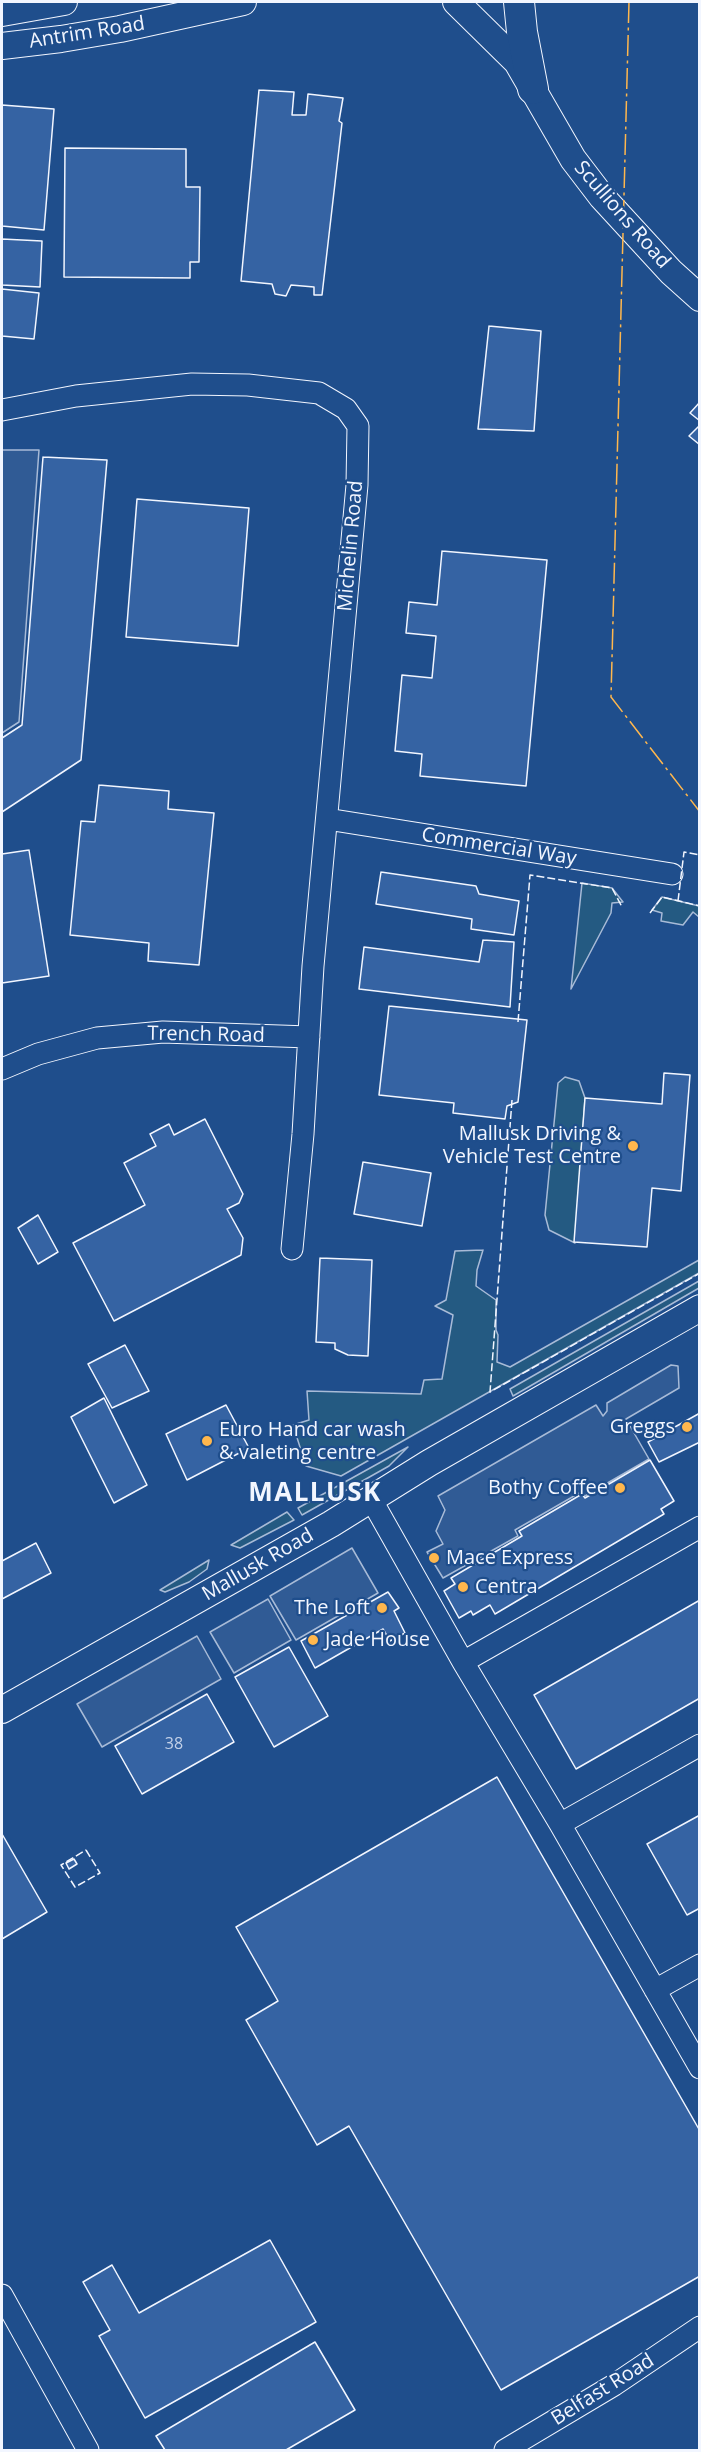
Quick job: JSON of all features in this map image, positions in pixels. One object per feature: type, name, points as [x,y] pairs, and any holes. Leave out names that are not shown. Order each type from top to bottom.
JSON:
[{"type":"highway","points":[[519,2],[532,89]]},
{"type":"main road","name":"Antrim Road","points":[[2,13],[64,2]]},
{"type":"main road","name":"Antrim Road","points":[[2,46],[120,29],[243,2]]},
{"type":"main road","name":"Scullions Road","points":[[456,2],[517,62]]},
{"type":"main road","name":"Scullions Road","points":[[510,2],[510,32],[517,62],[573,159],[602,197],[641,241],[699,298]]},
{"type":"main road","name":"Mallusk Road","points":[[2,1710],[307,1538],[429,1463],[699,1308]]},
{"type":"street","name":"Michelin Road","points":[[2,410],[76,396],[192,384],[248,385],[319,393],[346,409],[358,426],[357,485],[313,966],[303,1134],[292,1249]]},
{"type":"street","name":"Commercial Way","points":[[327,819],[672,874]]},
{"type":"street","name":"Trench Road","points":[[2,1069],[38,1054],[108,1037],[163,1032],[309,1037]]},
{"type":"street","points":[[371,1498],[463,1662],[560,1824],[699,2068]]},
{"type":"street","points":[[463,1662],[699,1527]]},
{"type":"street","points":[[560,1824],[699,1745]]},
{"type":"street","points":[[655,1990],[699,1965]]},
{"type":"street","points":[[2,2295],[88,2451]]},
{"type":"street","name":"Belfast Road","points":[[505,2451],[614,2385],[699,2327]]},
{"type":"shaded area","points":[[2,450],[39,450],[19,722],[2,733]]},
{"type":"shaded area","points":[[582,883],[612,888],[623,902],[612,903],[611,913],[571,989]]},
{"type":"shaded area","points":[[662,897],[699,906],[699,917],[693,912],[683,925],[661,921],[662,913],[652,910]]},
{"type":"shaded area","points":[[565,1077],[579,1081],[585,1098],[575,1243],[549,1230],[545,1215],[558,1083]]},
{"type":"shaded area","points":[[483,1250],[477,1270],[476,1286],[496,1300],[497,1362],[510,1367],[699,1260],[699,1273],[341,1476],[306,1466],[293,1425],[309,1420],[307,1391],[421,1394],[424,1380],[442,1379],[453,1315],[435,1306],[446,1300],[455,1251]]},
{"type":"shaded area","points":[[699,1281],[699,1288],[513,1396],[510,1389]]},
{"type":"shaded area","points":[[671,1365],[678,1366],[679,1388],[626,1419],[649,1459],[585,1496],[581,1492],[515,1530],[518,1536],[443,1578],[427,1552],[443,1544],[436,1531],[445,1510],[438,1496],[596,1405],[603,1416],[607,1411],[607,1403]]},
{"type":"shaded area","points":[[408,1447],[389,1466],[302,1515],[298,1508]]},
{"type":"shaded area","points":[[287,1512],[294,1520],[240,1548],[231,1545]]},
{"type":"shaded area","points":[[352,1548],[378,1593],[296,1640],[270,1596]]},
{"type":"shaded area","points":[[209,1560],[207,1569],[189,1582],[165,1592],[160,1590]]},
{"type":"shaded area","points":[[268,1599],[291,1640],[234,1673],[210,1632]]},
{"type":"shaded area","points":[[197,1636],[221,1679],[102,1747],[77,1704]]},
{"type":"building","points":[[259,90],[294,92],[292,115],[306,115],[308,94],[343,98],[322,295],[314,295],[314,287],[291,285],[286,296],[275,294],[272,284],[241,281]]},
{"type":"building","points":[[2,105],[54,109],[44,230],[2,226]]},
{"type":"building","points":[[65,148],[186,149],[186,187],[200,187],[199,262],[190,262],[190,278],[64,277]]},
{"type":"building","points":[[2,239],[42,241],[40,287],[2,285]]},
{"type":"building","points":[[2,289],[39,293],[34,339],[2,336]]},
{"type":"building","points":[[489,326],[541,331],[534,431],[478,429]]},
{"type":"building","points":[[700,402],[700,421],[690,413]]},
{"type":"building","points":[[700,425],[700,445],[689,436]]},
{"type":"building","points":[[43,457],[107,460],[81,760],[2,812],[2,738],[22,725]]},
{"type":"building","points":[[137,499],[249,508],[238,646],[126,637]]},
{"type":"building","points":[[442,551],[547,560],[526,786],[420,776],[422,754],[395,751],[402,675],[432,678],[436,636],[406,633],[409,602],[437,605]]},
{"type":"building","points":[[99,785],[169,791],[168,809],[214,813],[199,965],[148,961],[149,943],[70,935],[81,821],[95,822]]},
{"type":"building","points":[[29,850],[49,976],[2,983],[2,854]]},
{"type":"building","points":[[381,872],[476,886],[479,894],[519,901],[514,935],[471,929],[472,919],[376,904]]},
{"type":"building","points":[[483,940],[514,942],[510,1007],[359,989],[364,947],[479,962]]},
{"type":"building","points":[[389,1006],[527,1020],[518,1102],[507,1106],[505,1119],[453,1113],[454,1103],[379,1095]]},
{"type":"building","name":"Mallusk Driving & Vehicle Test Centre","points":[[664,1073],[690,1075],[681,1191],[652,1188],[647,1247],[574,1242],[585,1098],[662,1104]]},
{"type":"building","points":[[205,1119],[243,1194],[239,1203],[227,1209],[243,1238],[241,1255],[114,1321],[73,1243],[145,1205],[124,1163],[156,1146],[150,1134],[169,1124],[174,1135]]},
{"type":"building","points":[[363,1162],[431,1173],[422,1226],[354,1214]]},
{"type":"building","points":[[38,1215],[58,1252],[38,1264],[18,1228]]},
{"type":"building","points":[[320,1258],[372,1260],[368,1356],[348,1355],[335,1349],[335,1343],[316,1342]]},
{"type":"building","points":[[125,1345],[149,1391],[112,1408],[88,1364]]},
{"type":"building","points":[[104,1398],[147,1485],[114,1503],[71,1417]]},
{"type":"building","name":"Euro Hand car wash & valeting centre","points":[[226,1405],[249,1448],[187,1480],[166,1434]]},
{"type":"building","name":"Greggs","points":[[700,1413],[700,1442],[659,1462],[648,1442]]},
{"type":"building","points":[[650,1460],[674,1501],[661,1509],[664,1514],[495,1614],[490,1605],[473,1615],[471,1611],[459,1618],[444,1591],[455,1584],[451,1578],[522,1536],[519,1531],[582,1494],[585,1498]]},
{"type":"building","points":[[36,1543],[51,1573],[2,1599],[2,1561]]},
{"type":"building","points":[[388,1592],[399,1608],[394,1611],[405,1633],[390,1641],[383,1629],[315,1668],[301,1641]]},
{"type":"building","points":[[700,1600],[700,1698],[576,1769],[534,1695]]},
{"type":"building","points":[[289,1647],[328,1716],[274,1747],[235,1677]]},
{"type":"building","points":[[207,1694],[234,1742],[142,1794],[115,1746]]},
{"type":"building","points":[[497,1777],[700,2131],[700,2276],[501,2390],[349,2126],[317,2145],[246,2020],[278,2001],[236,1927]]},
{"type":"building","points":[[700,1815],[700,1908],[687,1915],[647,1844]]},
{"type":"building","points":[[2,1834],[47,1912],[2,1939]]},
{"type":"building","points":[[74,1859],[77,1864],[69,1869],[66,1863]]},
{"type":"building","points":[[270,2240],[316,2322],[145,2418],[99,2336],[110,2330],[83,2282],[112,2265],[139,2313]]},
{"type":"building","points":[[315,2342],[355,2410],[286,2450],[165,2450],[156,2436]]},
{"type":"fence","points":[[678,901],[684,852],[700,855]]},
{"type":"fence","points":[[518,1022],[530,875],[612,888],[622,907]]},
{"type":"fence","points":[[650,913],[662,897],[700,906]]},
{"type":"fence","points":[[512,1100],[490,1392],[700,1273]]},
{"type":"fence","points":[[86,1850],[100,1873],[75,1887],[61,1865],[86,1850]]},
{"type":"power","points":[[629,2],[611,697],[700,812]]},
{"type":"place","name":"Mallusk Driving & Vehicle Test Centre","points":[[633,1146]]},
{"type":"place","name":"Greggs","points":[[687,1427]]},
{"type":"place","name":"Euro Hand car wash & valeting centre","points":[[207,1441]]},
{"type":"place","name":"Bothy Coffee","points":[[620,1488]]},
{"type":"place","name":"Mace Express","points":[[434,1558]]},
{"type":"place","name":"Centra","points":[[463,1587]]},
{"type":"place","name":"The Loft","points":[[382,1608]]},
{"type":"place","name":"Jade House","points":[[313,1640]]},
{"type":"district","name":"MALLUSK","points":[[315,1494]]}]
